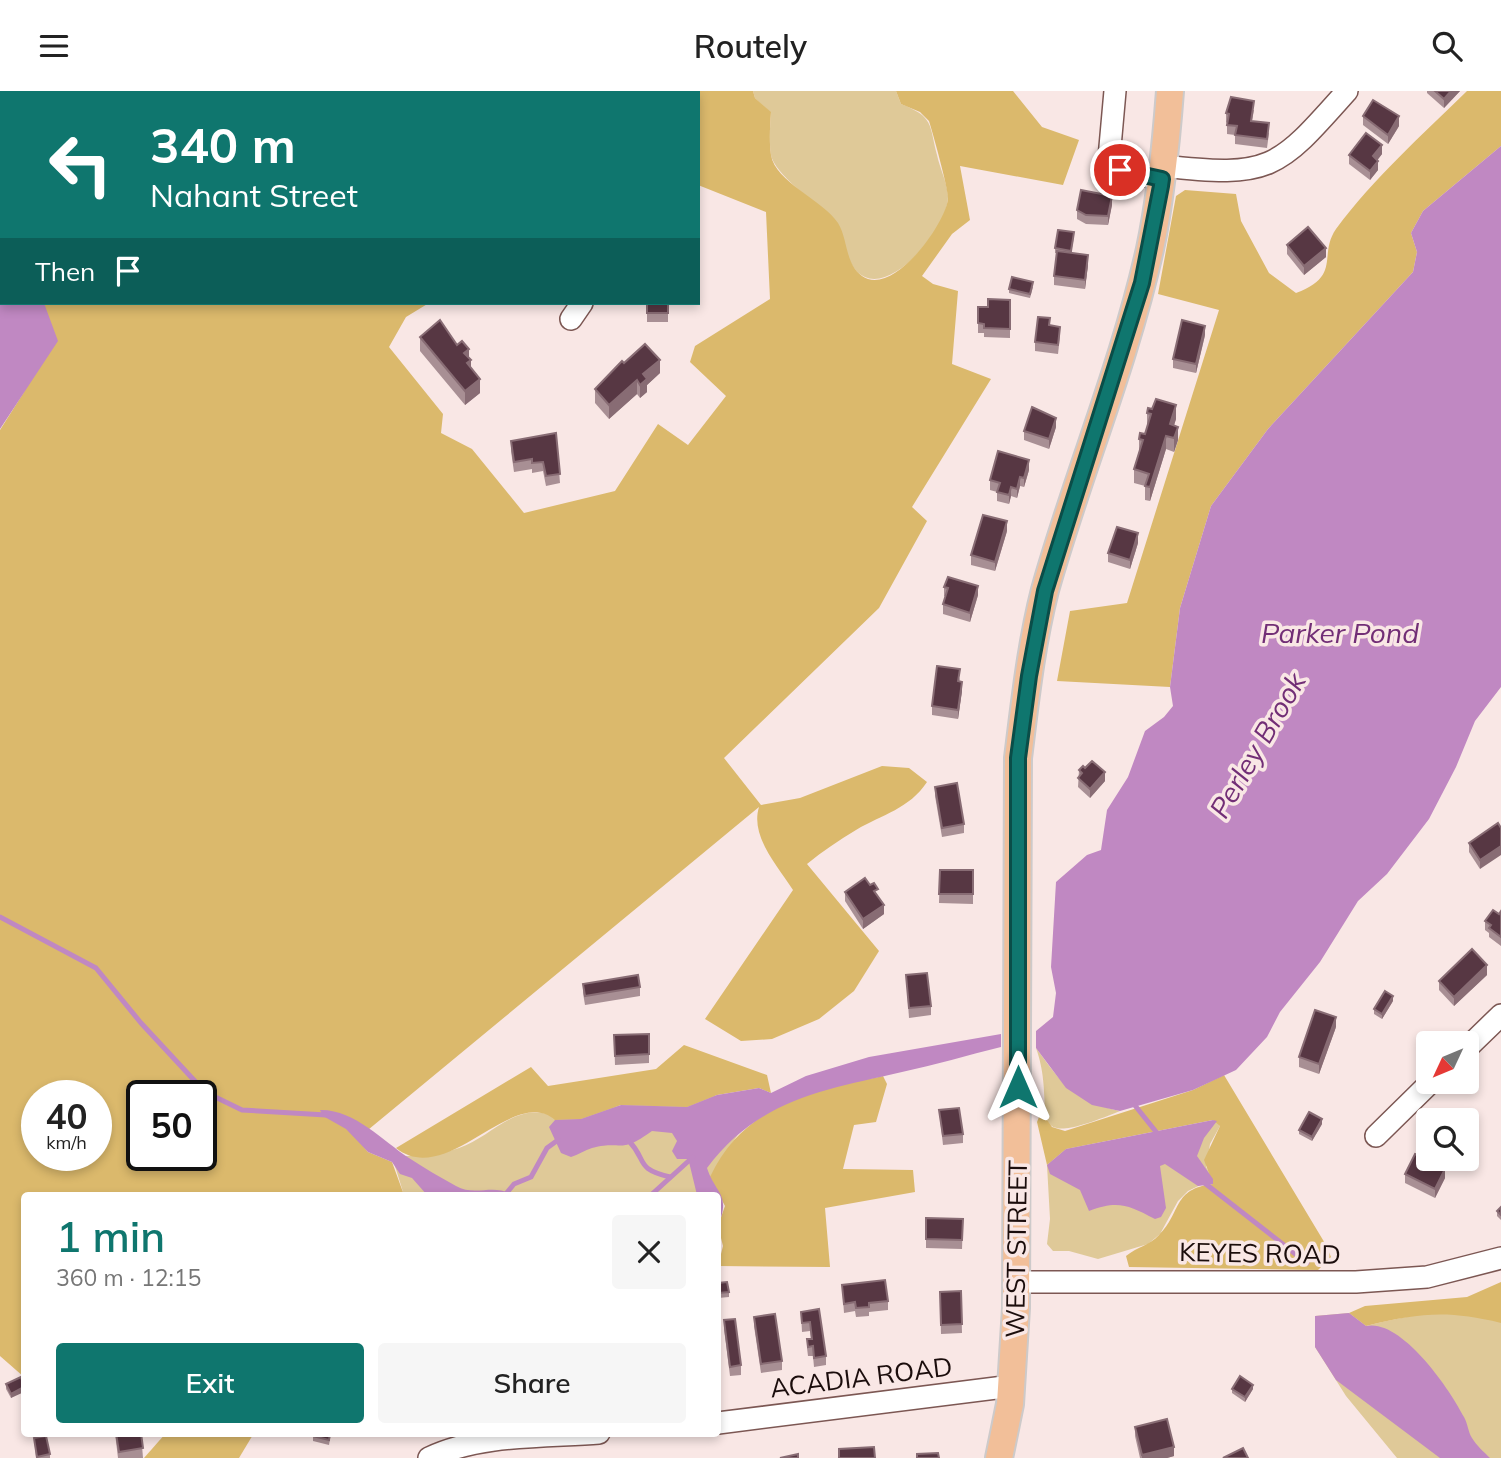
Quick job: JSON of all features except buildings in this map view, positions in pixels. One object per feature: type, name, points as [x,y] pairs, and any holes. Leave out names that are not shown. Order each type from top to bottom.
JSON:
[{"type":"main road","name":"WEST STREET","points":[[999,1458],[1012,1386],[1016,1282],[1018,758],[1045,591],[1136,305],[1154,229],[1163,172],[1170,91]]},
{"type":"street","points":[[1115,91],[1110,157],[1124,172],[1222,171],[1268,165],[1302,141],[1348,91]]},
{"type":"street","points":[[1479,1036],[1501,1015]]},
{"type":"street","points":[[1376,1136],[1419,1094]]},
{"type":"street","name":"KEYES ROAD","points":[[1016,1282],[1356,1282],[1427,1277],[1501,1258]]},
{"type":"street","name":"ACADIA ROAD","points":[[721,1423],[1012,1386]]},
{"type":"street","points":[[429,1458],[463,1446],[548,1437]]},
{"type":"shaded area","points":[[700,91],[753,91],[755,98],[771,112],[770,145],[774,165],[838,223],[852,265],[862,276],[874,280],[888,277],[915,255],[938,225],[948,199],[929,121],[920,112],[901,104],[896,91],[1013,91],[1042,127],[1079,140],[1063,185],[960,166],[970,220],[952,234],[922,276],[933,284],[958,291],[952,364],[991,379],[912,507],[927,521],[879,608],[724,758],[761,805],[800,798],[882,766],[909,768],[927,782],[904,805],[850,834],[807,864],[879,951],[854,991],[819,1019],[772,1039],[741,1041],[705,1019],[793,890],[762,839],[758,829],[759,807],[357,1139],[368,1152],[392,1162],[403,1192],[21,1192],[21,1374],[0,1356],[0,430],[24,392],[44,305],[426,305],[406,317],[389,347],[443,414],[441,433],[472,449],[524,513],[615,491],[658,424],[688,445],[726,396],[690,362],[695,346],[770,299],[766,212],[700,186]]},
{"type":"shaded area","points":[[753,91],[896,91],[901,104],[925,118],[931,129],[948,196],[940,223],[918,253],[905,265],[878,279],[865,277],[858,272],[848,258],[835,222],[787,179],[774,162],[770,145],[771,113],[755,98]]},
{"type":"shaded area","points":[[1467,91],[1501,91],[1501,146],[1423,211],[1411,233],[1417,252],[1413,272],[1268,429],[1211,506],[1180,608],[1170,687],[1057,681],[1070,611],[1127,603],[1219,310],[1158,294],[1176,196],[1185,190],[1236,194],[1241,221],[1269,273],[1296,293],[1310,286],[1324,272],[1331,239],[1336,229],[1366,192]]},
{"type":"shaded area","points":[[684,1045],[767,1075],[771,1093],[759,1088],[717,1095],[687,1107],[621,1105],[581,1119],[555,1120],[538,1113],[520,1115],[458,1148],[436,1156],[416,1157],[396,1148],[531,1067],[548,1086],[656,1069]]},
{"type":"shaded area","points":[[1036,1048],[1070,1090],[1091,1102],[1120,1111],[1087,1123],[1066,1128],[1053,1127],[1047,1120],[1042,1071]]},
{"type":"shaded area","points":[[1224,1075],[1326,1245],[1331,1257],[1318,1270],[1129,1267],[1126,1256],[1159,1235],[1184,1196],[1190,1191],[1213,1184],[1204,1160],[1220,1126],[1213,1120],[1066,1149],[1047,1165],[1037,1122],[1039,1117],[1045,1117],[1052,1127],[1065,1131],[1193,1090]]},
{"type":"shaded area","points":[[883,1076],[887,1084],[876,1122],[854,1125],[843,1169],[913,1170],[915,1192],[825,1208],[830,1267],[721,1266],[721,1217],[725,1206],[721,1192],[718,1192],[710,1177],[724,1153],[741,1133],[761,1117],[806,1095]]},
{"type":"shaded area","points":[[768,1090],[714,1170],[722,1193],[721,1201],[721,1192],[403,1192],[395,1166],[406,1156],[446,1152],[470,1143],[512,1118],[534,1112],[547,1114]]},
{"type":"shaded area","points":[[1217,1121],[1220,1126],[1210,1144],[1206,1167],[1213,1179],[1188,1191],[1178,1201],[1160,1234],[1148,1244],[1098,1259],[1069,1251],[1053,1251],[1047,1244],[1050,1219],[1047,1165],[1066,1149]]},
{"type":"shaded area","points":[[1501,1282],[1501,1323],[1465,1316],[1434,1315],[1402,1318],[1366,1326],[1349,1313],[1365,1306],[1467,1297]]},
{"type":"shaded area","points":[[1501,1295],[1501,1458],[1397,1458],[1346,1396],[1315,1347],[1315,1316],[1349,1313],[1366,1326],[1435,1314],[1476,1317]]},
{"type":"shaded area","points":[[162,1437],[252,1437],[239,1458],[144,1458]]},
{"type":"water","name":"Parker Pond","points":[[1501,146],[1501,687],[1475,721],[1456,767],[1429,819],[1387,874],[1358,901],[1320,962],[1280,1012],[1267,1037],[1236,1070],[1193,1090],[1120,1111],[1092,1105],[1066,1088],[1036,1048],[1036,1031],[1053,1017],[1056,993],[1051,967],[1056,882],[1087,855],[1101,850],[1107,810],[1128,777],[1145,731],[1164,717],[1173,706],[1170,687],[1180,608],[1211,506],[1268,429],[1413,272],[1417,252],[1411,233],[1423,211]]},
{"type":"water","points":[[0,305],[45,305],[58,341],[0,429]]},
{"type":"water","points":[[1001,1034],[1001,1047],[820,1092],[771,1112],[748,1126],[707,1168],[719,1192],[696,1192],[689,1162],[687,1159],[677,1159],[672,1151],[677,1141],[672,1133],[652,1131],[627,1145],[592,1148],[571,1157],[561,1153],[549,1127],[555,1120],[581,1119],[621,1105],[687,1107],[717,1095],[759,1088],[771,1093],[806,1076],[869,1057]]},
{"type":"water","points":[[320,1110],[333,1111],[356,1120],[409,1158],[463,1189],[505,1192],[424,1192],[412,1178],[400,1174],[392,1162],[368,1152],[346,1129],[323,1116]]},
{"type":"water","points":[[1217,1121],[1204,1138],[1197,1156],[1213,1179],[1213,1184],[1198,1186],[1165,1164],[1160,1166],[1166,1208],[1161,1217],[1155,1219],[1137,1210],[1116,1205],[1089,1211],[1080,1190],[1050,1174],[1047,1165],[1066,1149]]},
{"type":"water","points":[[721,1195],[723,1200],[721,1218]]},
{"type":"water","points":[[1349,1313],[1366,1326],[1380,1326],[1394,1333],[1423,1358],[1448,1390],[1474,1441],[1490,1458],[1440,1458],[1336,1380],[1315,1347],[1315,1316]]},
{"type":"waterway","name":"Perley Brook","points":[[0,917],[96,968],[141,1023],[205,1092],[242,1110],[326,1115]]},
{"type":"waterway","points":[[1133,1103],[1157,1133]]},
{"type":"waterway","points":[[507,1192],[514,1184],[531,1177],[547,1148],[558,1140]]},
{"type":"waterway","points":[[629,1141],[646,1167],[670,1177]]},
{"type":"waterway","points":[[654,1192],[693,1157]]},
{"type":"waterway","points":[[1202,1181],[1307,1263]]},
{"type":"route","points":[[1018,1087],[1018,758],[1029,676],[1045,591],[1142,283],[1162,179],[1120,170]]}]
